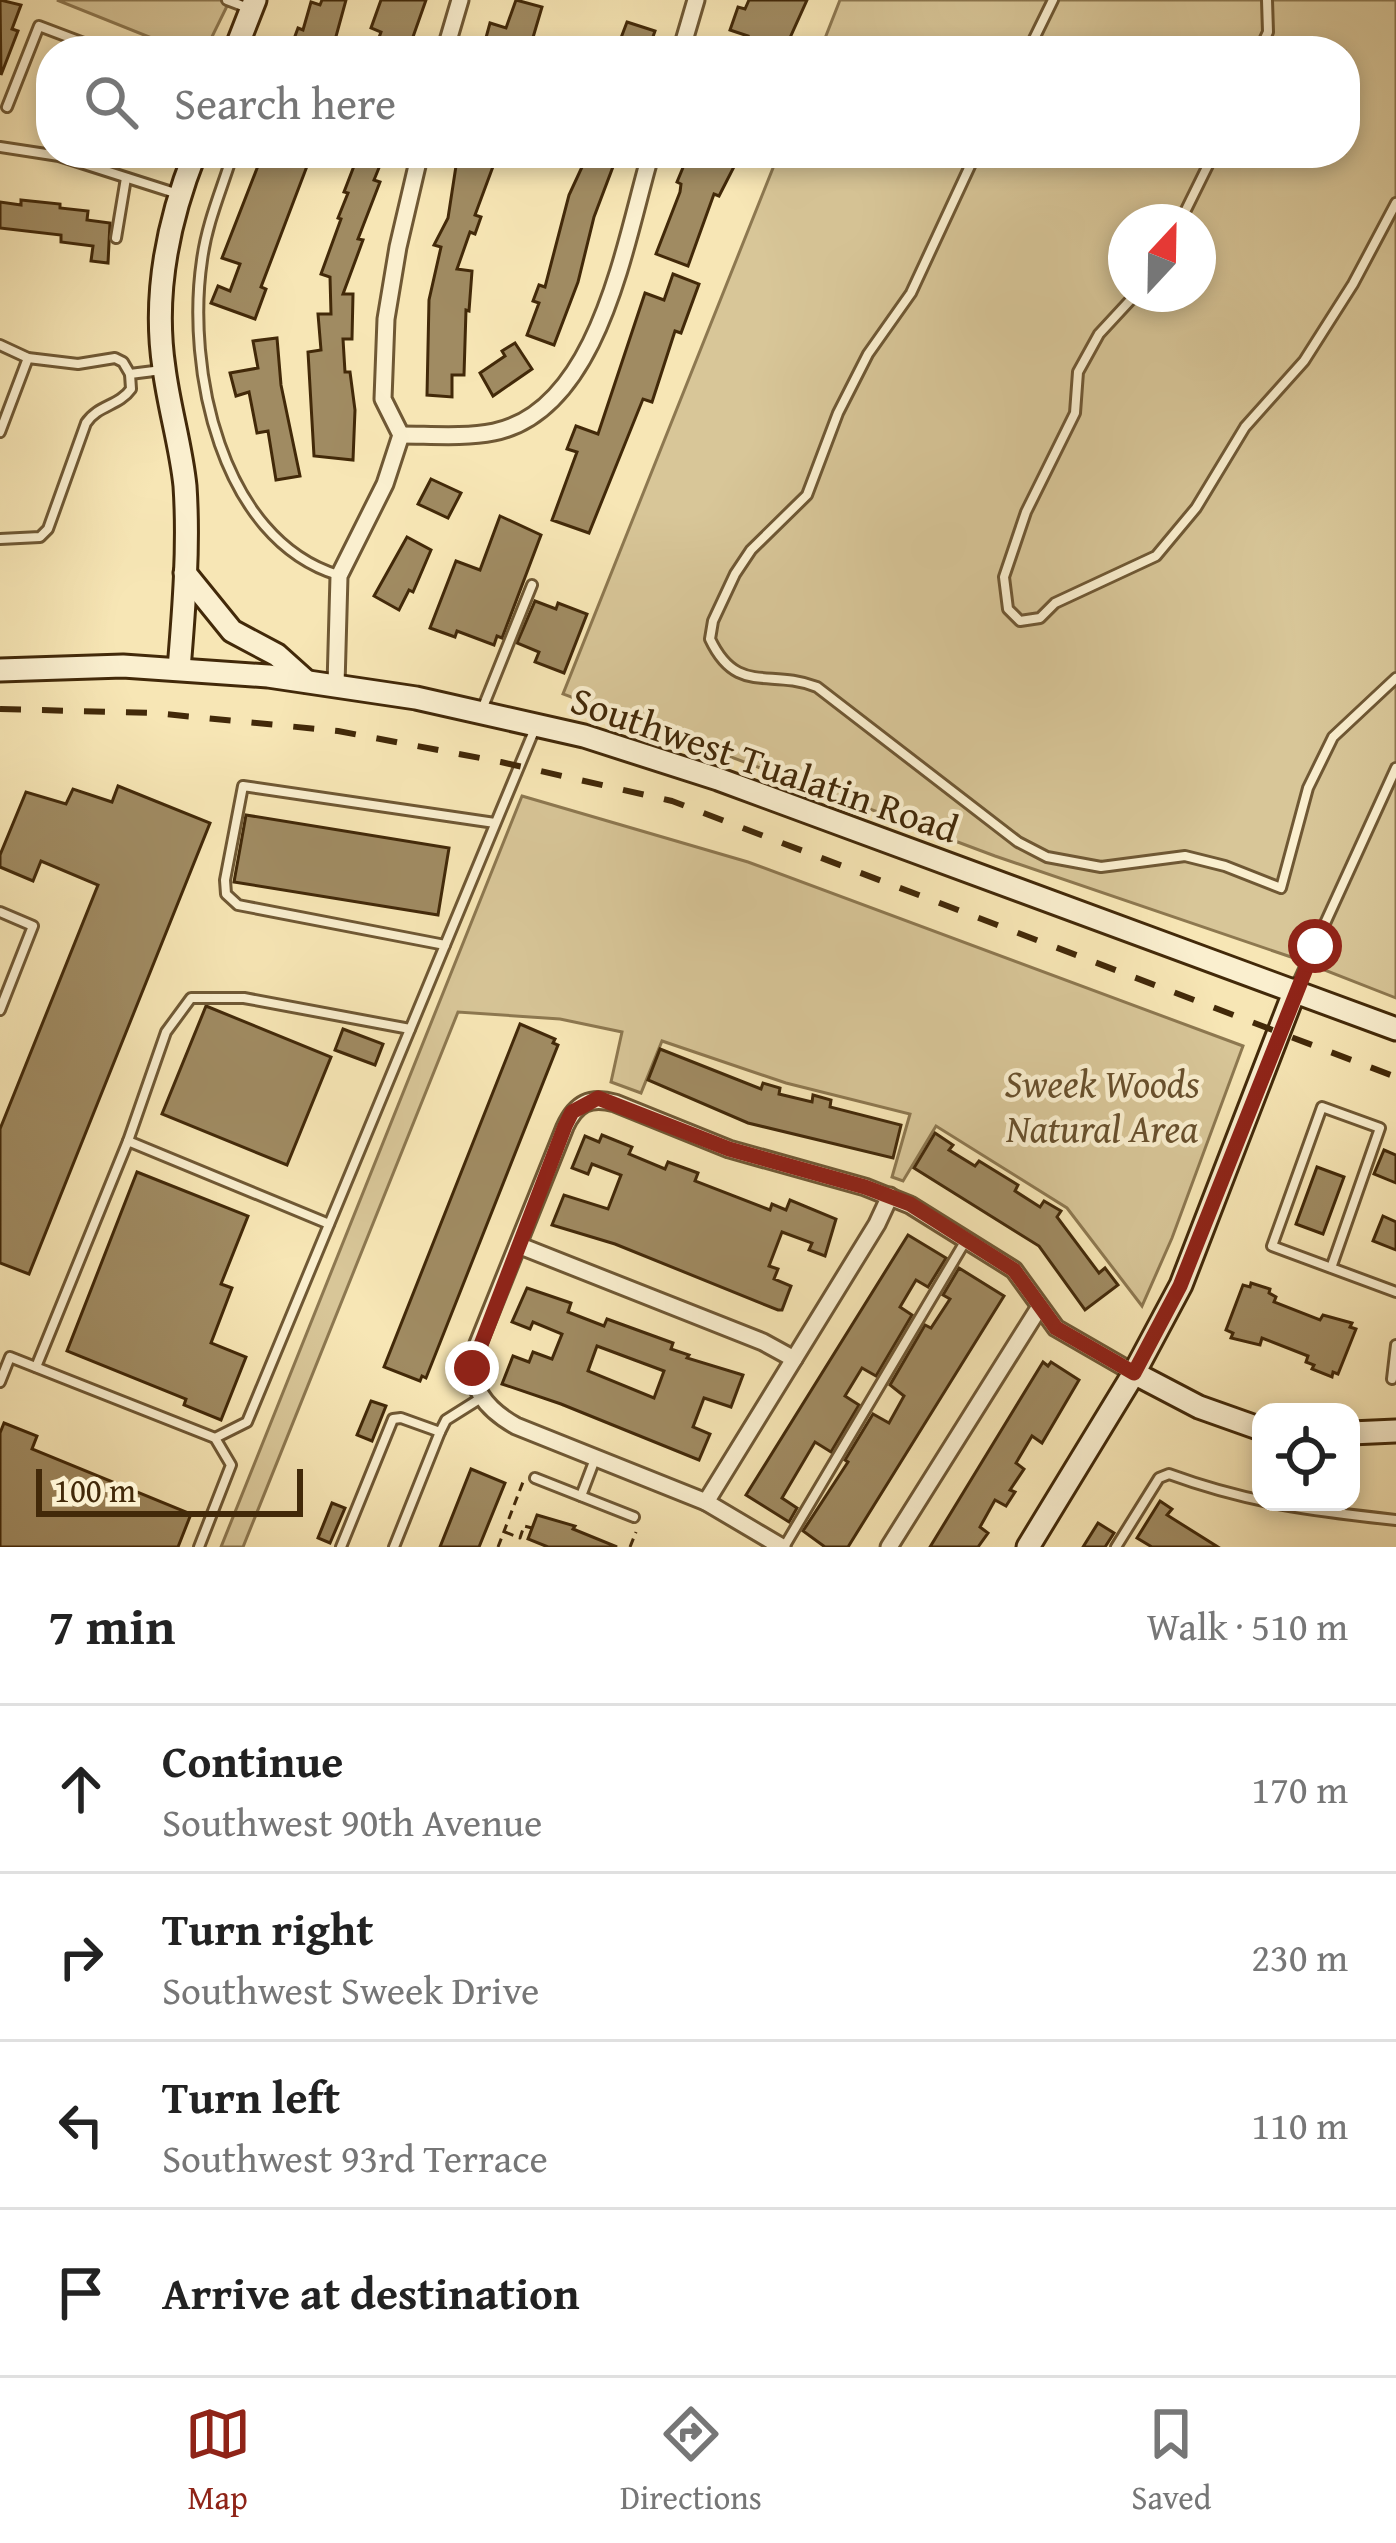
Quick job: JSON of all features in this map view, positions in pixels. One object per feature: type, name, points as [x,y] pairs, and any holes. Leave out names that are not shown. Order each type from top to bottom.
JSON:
[{"type":"main road","points":[[241,36],[253,5]]},
{"type":"main road","points":[[179,669],[185,573],[183,465],[164,370],[164,262],[189,168]]},
{"type":"main road","points":[[185,573],[232,631],[277,655],[307,681]]},
{"type":"main road","name":"Southwest Tualatin Road","points":[[0,670],[179,669],[307,681],[536,725],[718,779],[1396,1029]]},
{"type":"main road","points":[[1028,1547],[1134,1373],[1195,1252],[1295,990]]},
{"type":"main road","points":[[1134,1373],[1199,1407],[1252,1427]]},
{"type":"main road","points":[[1360,1433],[1396,1431]]},
{"type":"street","points":[[449,36],[460,0]]},
{"type":"street","points":[[685,36],[696,0]]},
{"type":"street","points":[[336,685],[339,576],[385,484],[401,435],[383,399],[386,319],[416,168]]},
{"type":"street","points":[[401,435],[496,431],[524,421],[567,384],[599,324],[646,168]]},
{"type":"street","points":[[783,1547],[706,1502],[516,1426],[494,1414],[478,1392],[472,1368],[475,1351],[565,1126],[584,1102],[598,1098],[615,1103],[729,1149],[890,1196],[1014,1270],[1056,1328],[1134,1373]]},
{"type":"street","points":[[706,1502],[890,1196]]},
{"type":"street","points":[[518,1245],[763,1342],[794,1359]]},
{"type":"street","points":[[889,1547],[1040,1308]]},
{"type":"lane","points":[[227,0],[253,5]]},
{"type":"lane","points":[[1035,36],[1053,0]]},
{"type":"lane","points":[[1266,36],[1267,0]]},
{"type":"lane","points":[[8,107],[39,26],[65,36]]},
{"type":"lane","points":[[0,146],[36,152]]},
{"type":"lane","points":[[96,168],[179,195]]},
{"type":"lane","points":[[228,168],[201,263],[198,345],[202,385],[228,463],[251,508],[277,541],[315,568],[339,576]]},
{"type":"lane","points":[[969,168],[911,293],[868,353],[838,413],[808,495],[752,550],[722,598],[710,639],[722,664],[742,674],[799,680],[817,687],[1018,842],[1047,857],[1101,866],[1185,856],[1281,888],[1308,788],[1334,737],[1396,678]]},
{"type":"lane","points":[[1189,204],[1207,168]]},
{"type":"lane","points":[[116,238],[126,178]]},
{"type":"lane","points":[[1120,312],[1100,334],[1078,373],[1075,412],[1026,512],[1004,577],[1008,609],[1020,621],[1040,618],[1055,603],[1156,556],[1196,508],[1245,427],[1304,361],[1396,203]]},
{"type":"lane","points":[[0,345],[28,358],[77,364],[115,358],[130,374],[131,389],[123,400],[94,410],[86,423],[48,529],[40,537],[0,539]]},
{"type":"lane","points":[[0,433],[28,358]]},
{"type":"lane","points":[[130,374],[164,370]]},
{"type":"lane","points":[[482,712],[532,585]]},
{"type":"lane","points":[[215,1438],[247,1422],[536,725]]},
{"type":"lane","points":[[1295,990],[1396,768]]},
{"type":"lane","points":[[445,945],[238,905],[226,894],[225,880],[243,787],[496,823]]},
{"type":"lane","points":[[0,912],[33,926],[0,1010]]},
{"type":"lane","points":[[36,1367],[128,1141],[166,1032],[191,998],[244,998],[410,1029]]},
{"type":"lane","points":[[1331,1268],[1380,1128],[1322,1107],[1272,1246],[1331,1268],[1396,1292]]},
{"type":"lane","points":[[128,1141],[329,1224]]},
{"type":"lane","points":[[783,1547],[967,1239]]},
{"type":"lane","points":[[1392,1379],[1396,1345]]},
{"type":"lane","points":[[0,1382],[10,1357],[215,1438],[231,1465],[199,1547]]},
{"type":"lane","points":[[394,1547],[446,1420],[478,1392]]},
{"type":"lane","points":[[341,1547],[393,1419],[440,1432]]},
{"type":"lane","points":[[581,1496],[596,1458]]},
{"type":"lane","points":[[1116,1547],[1159,1478],[1169,1474],[1224,1495],[1276,1507],[1396,1520]]},
{"type":"lane","points":[[531,1476],[634,1517]]},
{"type":"path","points":[[497,1547],[531,1476]]},
{"type":"path","points":[[503,1532],[520,1538],[524,1526],[532,1528]]},
{"type":"green space","points":[[57,0],[230,0],[212,36],[147,36]]},
{"type":"green space","points":[[840,0],[1396,0],[1396,998],[1294,958],[995,856],[563,694],[773,168],[1360,168],[1360,36],[826,36]]},
{"type":"green space","name":"Sweek Woods Natural Area","points":[[522,796],[748,862],[1243,1046],[1172,1238],[1142,1306],[1067,1208],[936,1126],[903,1181],[892,1177],[910,1114],[786,1083],[662,1041],[641,1093],[611,1082],[622,1032],[560,1019],[458,1012],[243,1547],[221,1547]]},
{"type":"building","points":[[0,0],[21,5],[12,29],[18,31],[1,75]]},
{"type":"building","points":[[322,0],[346,0],[336,36],[295,36],[298,28],[303,30],[311,2],[320,5]]},
{"type":"building","points":[[381,0],[426,0],[413,36],[380,36],[381,32],[371,28]]},
{"type":"building","points":[[516,0],[542,7],[533,36],[486,36],[490,23],[506,28]]},
{"type":"building","points":[[749,0],[807,0],[791,36],[748,36],[730,30],[738,7],[745,9]]},
{"type":"building","points":[[627,22],[655,31],[653,36],[622,36]]},
{"type":"building","points":[[257,168],[306,168],[261,287],[266,289],[255,319],[211,303],[218,286],[230,291],[240,264],[222,258]]},
{"type":"building","points":[[353,168],[379,168],[374,180],[380,182],[343,294],[353,294],[352,339],[343,339],[355,410],[353,460],[314,456],[308,352],[321,350],[318,314],[331,314],[330,277],[321,274],[341,219],[348,193],[344,192]]},
{"type":"building","points":[[456,168],[492,168],[475,215],[481,217],[475,234],[470,232],[457,269],[472,271],[464,375],[452,375],[452,397],[427,395],[429,300],[441,247],[434,245],[448,218]]},
{"type":"building","points":[[582,168],[612,168],[554,345],[527,335],[539,303],[533,301],[539,285],[545,287],[569,195]]},
{"type":"building","points":[[683,168],[733,168],[719,196],[714,194],[688,266],[656,254],[680,192],[677,182]]},
{"type":"building","points":[[21,200],[88,211],[87,220],[110,223],[108,263],[91,261],[93,246],[61,242],[61,235],[0,228],[0,202],[21,205]]},
{"type":"building","points":[[673,274],[699,284],[681,333],[675,331],[652,402],[643,399],[589,533],[552,520],[577,452],[567,449],[576,426],[598,434],[645,293],[664,300]]},
{"type":"building","points":[[277,338],[281,385],[300,476],[276,480],[268,431],[257,433],[249,392],[236,396],[230,373],[258,368],[253,341]]},
{"type":"building","points":[[515,343],[532,369],[493,396],[480,373]]},
{"type":"building","points":[[431,479],[461,493],[448,518],[418,504]]},
{"type":"building","points":[[500,516],[541,535],[502,638],[497,636],[494,645],[457,631],[455,637],[430,628],[456,561],[480,570]]},
{"type":"building","points":[[407,537],[431,550],[413,592],[409,590],[399,610],[374,596]]},
{"type":"building","points":[[535,601],[556,609],[558,603],[587,614],[564,673],[535,662],[539,652],[517,643]]},
{"type":"building","points":[[118,786],[210,823],[29,1274],[0,1263],[0,1129],[98,885],[41,861],[33,881],[0,867],[0,855],[26,792],[66,804],[73,789],[112,802]]},
{"type":"building","points":[[246,815],[449,848],[438,915],[234,882]]},
{"type":"building","points":[[206,1006],[331,1057],[287,1165],[162,1114]]},
{"type":"building","points":[[520,1024],[555,1039],[558,1045],[426,1378],[420,1381],[384,1367]]},
{"type":"building","points":[[343,1029],[383,1044],[375,1065],[335,1050]]},
{"type":"building","points":[[660,1049],[761,1089],[763,1083],[780,1088],[779,1094],[812,1102],[813,1095],[831,1100],[830,1107],[901,1125],[893,1158],[748,1123],[648,1080]]},
{"type":"building","points":[[935,1133],[953,1145],[949,1150],[975,1166],[979,1161],[1018,1185],[1015,1191],[1040,1207],[1044,1201],[1061,1211],[1057,1217],[1099,1273],[1105,1268],[1118,1285],[1085,1310],[1039,1246],[914,1168]]},
{"type":"building","points":[[602,1135],[632,1147],[629,1154],[665,1169],[668,1162],[698,1173],[695,1181],[770,1210],[772,1204],[786,1210],[790,1200],[836,1219],[825,1256],[809,1250],[812,1243],[782,1232],[769,1266],[778,1269],[774,1279],[791,1286],[778,1310],[615,1244],[552,1225],[564,1195],[608,1209],[621,1175],[592,1164],[588,1174],[572,1168],[585,1136],[599,1142]]},
{"type":"building","points":[[1384,1150],[1396,1155],[1396,1183],[1374,1174]]},
{"type":"building","points":[[1317,1167],[1344,1177],[1323,1234],[1296,1224]]},
{"type":"building","points":[[137,1172],[248,1216],[221,1284],[232,1288],[211,1343],[246,1357],[221,1420],[184,1405],[186,1399],[67,1351]]},
{"type":"building","points":[[1383,1216],[1396,1222],[1396,1250],[1373,1241]]},
{"type":"building","points":[[908,1235],[946,1258],[928,1287],[916,1280],[900,1307],[912,1315],[876,1376],[862,1368],[845,1396],[859,1405],[831,1452],[815,1442],[782,1498],[797,1508],[789,1522],[746,1495]]},
{"type":"building","points":[[959,1268],[1004,1296],[848,1547],[825,1547],[803,1531],[873,1414],[889,1423],[904,1396],[890,1385],[925,1325],[931,1328],[950,1299],[943,1295]]},
{"type":"building","points":[[1251,1283],[1270,1289],[1274,1302],[1320,1320],[1323,1315],[1352,1323],[1350,1327],[1356,1329],[1338,1374],[1333,1372],[1332,1377],[1312,1369],[1314,1365],[1306,1362],[1308,1356],[1262,1338],[1260,1345],[1231,1338],[1233,1333],[1226,1330],[1243,1285],[1250,1287]]},
{"type":"building","points":[[527,1288],[571,1303],[568,1312],[604,1326],[607,1319],[673,1343],[671,1349],[689,1355],[687,1358],[743,1375],[731,1407],[704,1398],[693,1427],[710,1434],[699,1460],[502,1384],[513,1356],[529,1362],[533,1352],[552,1359],[562,1334],[533,1322],[530,1329],[512,1322]],"holes":[[[597,1346],[664,1371],[654,1398],[588,1371]]]},
{"type":"building","points":[[1043,1362],[1079,1380],[1042,1443],[1032,1436],[1016,1463],[1024,1469],[1010,1490],[1015,1492],[1006,1506],[995,1500],[980,1527],[988,1533],[978,1547],[930,1547]]},
{"type":"building","points":[[371,1401],[386,1406],[372,1441],[357,1435]]},
{"type":"building","points":[[4,1423],[37,1436],[32,1449],[191,1514],[178,1547],[0,1547],[0,1433]]},
{"type":"building","points":[[471,1469],[505,1483],[479,1547],[440,1547]]},
{"type":"building","points":[[1160,1501],[1172,1509],[1167,1515],[1218,1547],[1152,1547],[1137,1538]]},
{"type":"building","points":[[332,1503],[345,1508],[330,1543],[318,1538]]},
{"type":"building","points":[[537,1515],[575,1526],[573,1529],[617,1547],[548,1547],[528,1539]]},
{"type":"building","points":[[1098,1523],[1114,1533],[1105,1547],[1083,1547]]},
{"type":"railway","points":[[0,709],[154,713],[338,731],[672,801],[1396,1077]]},
{"type":"route","points":[[472,1368],[565,1126],[572,1112],[598,1098],[729,1149],[910,1204],[1014,1270],[1056,1328],[1134,1373],[1201,1237],[1315,946]]}]
